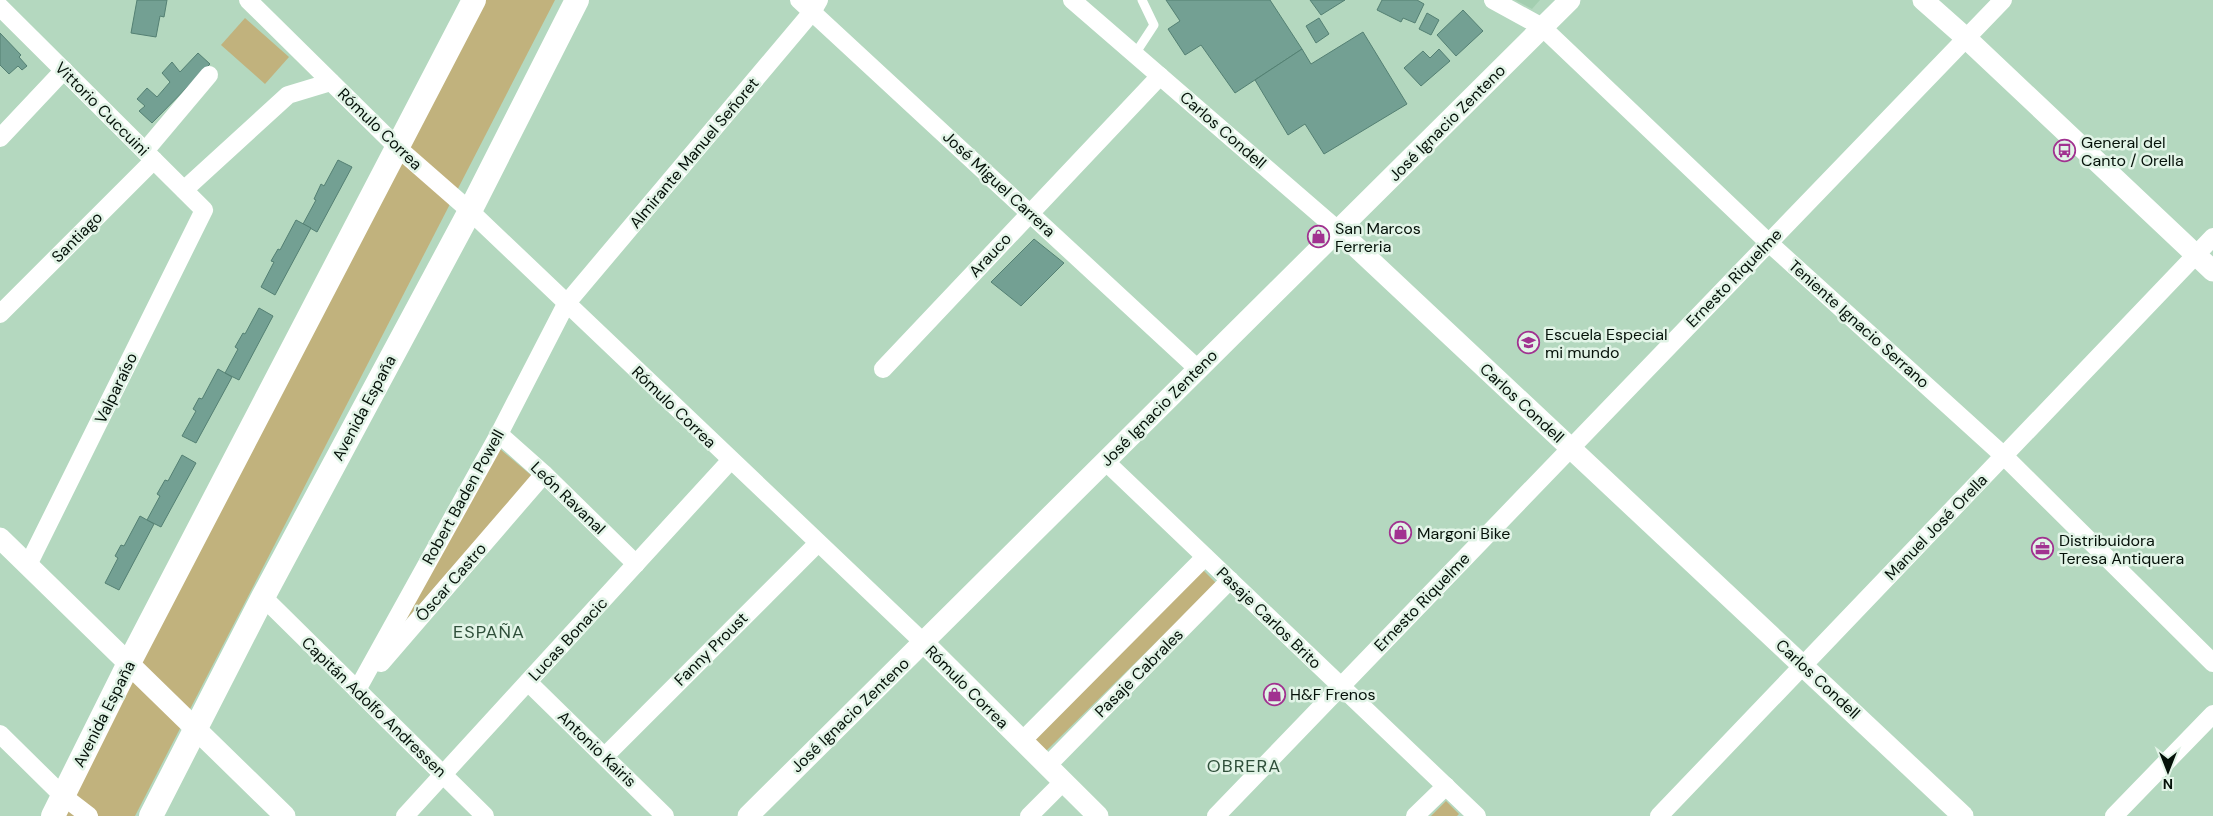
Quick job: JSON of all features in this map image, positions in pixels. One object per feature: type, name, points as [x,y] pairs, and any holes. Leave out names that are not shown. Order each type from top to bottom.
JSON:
[{"type":"main road","name":"Avenida España","points":[[58,806],[130,663],[474,0]]},
{"type":"main road","name":"Avenida España","points":[[151,816],[263,598],[470,211],[576,0]]},
{"type":"street","name":"Rómulo Correa","points":[[248,0],[398,148],[470,211],[730,461],[924,643],[1098,816]]},
{"type":"street","name":"José Miguel Carrera","points":[[799,0],[816,6],[1030,214],[1198,369]]},
{"type":"street","name":"Teniente Ignacio Serrano","points":[[1493,0],[1542,27],[1769,243],[2004,456],[2213,663]]},
{"type":"street","name":"José Ignacio Zenteno","points":[[748,816],[1570,0]]},
{"type":"street","points":[[1923,0],[1966,38],[2213,272]]},
{"type":"street","name":"Ernesto Riquelme","points":[[1216,816],[2003,0]]},
{"type":"street","name":"Carlos Condell","points":[[1073,1],[1339,231],[1963,816]]},
{"type":"street","name":"Almirante Manuel Señoret","points":[[566,304],[816,6]]},
{"type":"street","name":"Vittorio Cuccuini","points":[[0,7],[204,210]]},
{"type":"street","points":[[0,138],[64,70]]},
{"type":"street","name":"Santiago","points":[[0,314],[149,156],[209,75]]},
{"type":"street","name":"Arauco","points":[[883,370],[1160,76]]},
{"type":"street","points":[[184,190],[288,95],[331,82]]},
{"type":"street","name":"Valparaíso","points":[[28,565],[204,210]]},
{"type":"street","name":"Manuel José Orella","points":[[1658,816],[2213,238]]},
{"type":"street","name":"Robert Baden Powell","points":[[357,690],[499,434],[566,304]]},
{"type":"street","name":"León Ravanal","points":[[499,434],[544,474],[636,564]]},
{"type":"street","name":"Lucas Bonacic","points":[[405,816],[730,461]]},
{"type":"street","name":"Pasaje Carlos Brito","points":[[1105,461],[1446,786],[1472,814]]},
{"type":"street","name":"Óscar Castro","points":[[357,690],[544,474]]},
{"type":"street","points":[[0,538],[285,816]]},
{"type":"street","name":"Fanny Proust","points":[[605,756],[818,543]]},
{"type":"street","points":[[1022,741],[1206,557]]},
{"type":"street","name":"Pasaje Cabrales","points":[[1047,766],[1230,580]]},
{"type":"street","name":"Capitán Adolfo Andressen","points":[[263,598],[485,816]]},
{"type":"street","name":"Antonio Kairis","points":[[528,682],[665,816]]},
{"type":"street","points":[[2114,816],[2213,714]]},
{"type":"street","points":[[0,734],[58,806],[89,816]]},
{"type":"street","points":[[1029,816],[1063,782]]},
{"type":"street","points":[[1415,816],[1446,786]]},
{"type":"lane","points":[[1135,54],[1154,25],[1142,0]]},
{"type":"shaded area","points":[[481,0],[555,0],[135,816],[61,816]]},
{"type":"shaded area","points":[[1515,0],[1540,0],[1532,9]]},
{"type":"shaded area","points":[[245,18],[289,57],[265,84],[221,45]]},
{"type":"shaded area","points":[[500,449],[532,476],[399,628]]},
{"type":"shaded area","points":[[1203,570],[1216,583],[1046,751],[1033,738]]},
{"type":"shaded area","points":[[1446,801],[1459,814],[1457,816],[1431,816]]},
{"type":"building","points":[[137,0],[167,0],[164,17],[160,16],[156,37],[131,33]]},
{"type":"building","points":[[1166,0],[1270,0],[1302,49],[1235,93],[1201,45],[1185,55],[1168,29],[1180,21]]},
{"type":"building","points":[[1310,0],[1345,0],[1321,15]]},
{"type":"building","points":[[1382,0],[1417,0],[1424,4],[1415,23],[1403,18],[1401,22],[1377,10]]},
{"type":"building","points":[[1463,10],[1483,31],[1456,56],[1437,35]]},
{"type":"building","points":[[1427,13],[1439,20],[1431,35],[1419,29]]},
{"type":"building","points":[[1319,18],[1329,34],[1316,43],[1306,26]]},
{"type":"building","points":[[1363,32],[1407,104],[1324,154],[1305,124],[1288,135],[1255,80],[1302,49],[1311,64]]},
{"type":"building","points":[[0,33],[21,55],[19,57],[27,66],[22,70],[18,66],[9,74],[0,65]]},
{"type":"building","points":[[1439,49],[1450,61],[1421,86],[1404,68],[1423,51],[1430,58]]},
{"type":"building","points":[[198,53],[210,64],[152,123],[139,111],[145,106],[137,99],[147,88],[157,97],[170,82],[162,73],[172,62],[180,72]]},
{"type":"building","points":[[338,160],[352,167],[317,232],[303,224],[316,200],[314,199],[321,184],[324,186]]},
{"type":"building","points":[[296,220],[311,228],[275,295],[261,287],[274,262],[271,261],[278,249],[280,250]]},
{"type":"building","points":[[1034,239],[1064,263],[1021,306],[991,282]]},
{"type":"building","points":[[259,308],[273,316],[239,380],[225,373],[238,349],[235,347],[243,333],[245,334]]},
{"type":"building","points":[[218,369],[232,377],[196,443],[182,436],[196,411],[193,409],[199,398],[202,399]]},
{"type":"building","points":[[182,455],[196,463],[161,527],[147,520],[160,496],[157,494],[165,480],[168,481]]},
{"type":"building","points":[[140,516],[154,524],[119,590],[105,583],[118,558],[115,556],[121,545],[124,546]]},
{"type":"place","name":"General del Canto / Orella","points":[[2065,151]]},
{"type":"place","name":"San Marcos Ferreria","points":[[1319,237]]},
{"type":"place","name":"Escuela Especial mi mundo","points":[[1529,343]]},
{"type":"place","name":"Margoni Bike","points":[[1401,533]]},
{"type":"place","name":"Distribuidora Teresa Antiquera","points":[[2043,549]]},
{"type":"place","name":"H&F Frenos","points":[[1274,694]]},
{"type":"district","name":"ESPAÑA","points":[[489,632]]},
{"type":"district","name":"OBRERA","points":[[1244,766]]}]
